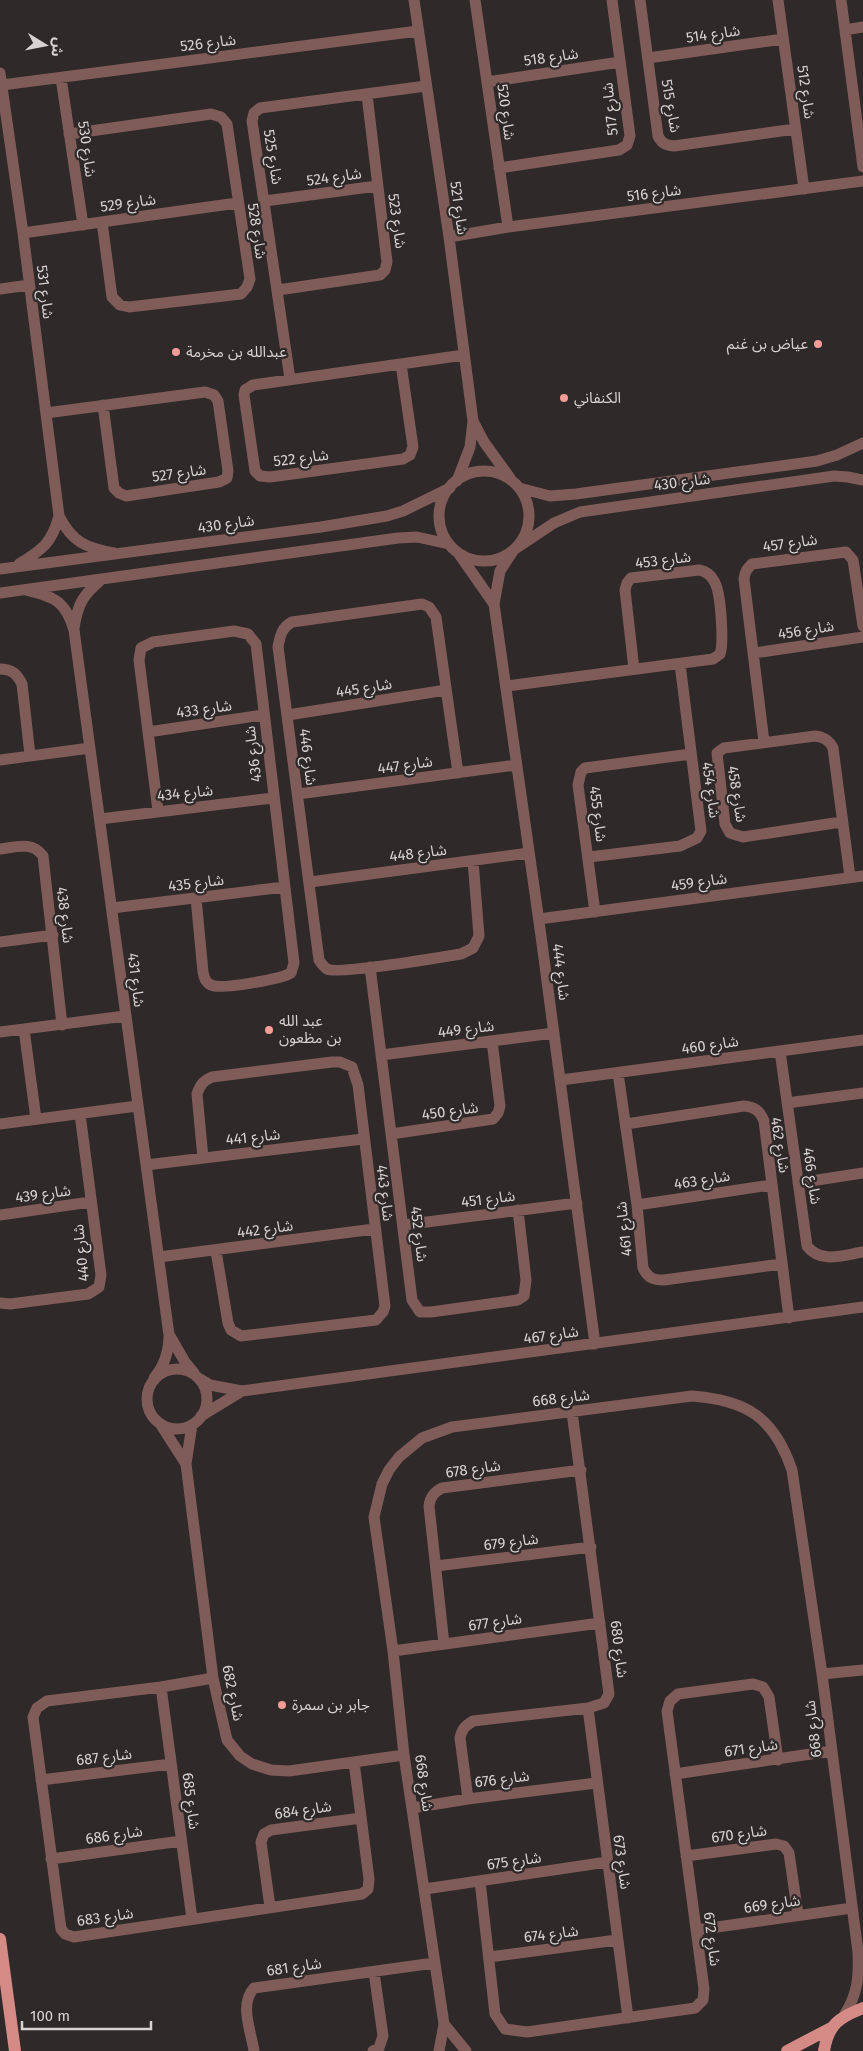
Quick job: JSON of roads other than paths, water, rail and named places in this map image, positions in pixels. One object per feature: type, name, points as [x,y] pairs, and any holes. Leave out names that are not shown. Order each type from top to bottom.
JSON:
[{"type":"main road","points":[[0,1939],[15,2051]]},
{"type":"main road","points":[[824,2051],[826,2040],[833,2027],[846,2014],[863,2008]]},
{"type":"main road","points":[[787,2051],[833,2027]]},
{"type":"street","name":"شارع 521","points":[[414,0],[449,237],[473,421],[470,447],[453,484]]},
{"type":"street","name":"شارع 520","points":[[475,0],[508,227]]},
{"type":"street","name":"شارع 517","points":[[498,168],[619,150],[627,145],[630,136],[612,0]]},
{"type":"street","name":"شارع 515","points":[[640,0],[658,136],[661,141],[666,145],[674,146],[795,129]]},
{"type":"street","name":"شارع 512","points":[[778,0],[804,189]]},
{"type":"street","points":[[841,0],[860,120],[863,167]]},
{"type":"street","points":[[845,30],[863,27]]},
{"type":"street","name":"شارع 526","points":[[2,84],[61,78],[418,31]]},
{"type":"street","name":"شارع 514","points":[[648,58],[783,39]]},
{"type":"street","name":"شارع 518","points":[[487,82],[620,62]]},
{"type":"street","name":"شارع 531","points":[[0,73],[23,233],[59,516],[73,538],[92,548],[114,553]]},
{"type":"street","name":"شارع 530","points":[[61,78],[82,225]]},
{"type":"street","name":"شارع 525","points":[[290,379],[252,120],[254,113],[260,108],[426,86]]},
{"type":"street","name":"شارع 523","points":[[278,290],[380,275],[385,270],[388,262],[367,95]]},
{"type":"street","name":"شارع 528","points":[[69,134],[210,114],[221,117],[227,124],[237,203],[250,279],[248,287],[241,294],[129,307],[120,305],[112,297],[102,222]]},
{"type":"street","name":"شارع 516","points":[[449,237],[508,227],[863,181]]},
{"type":"street","name":"شارع 524","points":[[265,201],[377,186]]},
{"type":"street","name":"شارع 529","points":[[23,233],[237,203]]},
{"type":"street","points":[[0,289],[29,285]]},
{"type":"street","name":"شارع 522","points":[[401,364],[413,447],[410,454],[403,459],[270,477],[260,476],[255,471],[244,396],[245,390],[253,385],[464,355]]},
{"type":"street","name":"شارع 527","points":[[46,413],[103,405],[205,392],[214,395],[218,401],[228,471],[227,478],[219,482],[126,496],[119,493],[114,488],[103,405]]},
{"type":"street","name":"شارع 521","points":[[473,421],[484,442],[516,484]]},
{"type":"street","name":"شارع 430","points":[[516,484],[550,496],[568,496],[817,460],[837,455],[863,443]]},
{"type":"street","points":[[0,593],[398,538],[417,537],[453,548],[465,557],[485,562],[495,560],[514,550],[524,537],[529,523],[527,501],[516,484],[499,474],[484,471],[465,476],[453,484],[445,495],[440,512],[441,529],[453,548]]},
{"type":"street","name":"شارع 430","points":[[514,550],[554,523],[580,512],[834,476],[863,480]]},
{"type":"street","name":"شارع 430","points":[[0,569],[322,527],[387,516],[403,511],[453,484]]},
{"type":"street","name":"شارع 531","points":[[16,566],[46,546],[56,528],[59,516]]},
{"type":"street","name":"شارع 444","points":[[453,548],[494,604]]},
{"type":"street","name":"شارع 444","points":[[514,550],[500,571],[494,604],[561,1080],[595,1344]]},
{"type":"street","name":"شارع 457","points":[[764,742],[744,579],[745,571],[752,564],[846,552],[854,560],[863,626]]},
{"type":"street","name":"شارع 453","points":[[507,686],[713,659],[720,654],[723,639],[717,586],[711,576],[705,571],[699,570],[631,578],[627,582],[625,590],[634,669]]},
{"type":"street","name":"شارع 431","points":[[74,630],[78,605],[88,590],[102,579]]},
{"type":"street","name":"شارع 431","points":[[26,590],[50,596],[61,603],[67,610],[74,630],[169,1335],[169,1347],[165,1362],[154,1378]]},
{"type":"street","name":"شارع 446","points":[[458,773],[436,617],[429,607],[422,604],[292,622],[284,630],[278,647],[319,960],[327,969],[337,971],[461,954],[473,948],[479,936],[472,861]]},
{"type":"street","name":"شارع 436","points":[[158,811],[139,660],[141,648],[153,642],[234,630],[248,634],[256,644],[294,963],[291,972],[282,977],[226,986],[211,985],[205,980],[196,898]]},
{"type":"street","name":"شارع 456","points":[[754,653],[863,637]]},
{"type":"street","name":"شارع 454","points":[[588,857],[680,846],[697,838],[701,831],[680,664]]},
{"type":"street","points":[[0,669],[12,671],[18,676],[22,684],[30,755]]},
{"type":"street","name":"شارع 445","points":[[288,715],[446,690]]},
{"type":"street","name":"شارع 433","points":[[148,732],[263,715]]},
{"type":"street","name":"شارع 458","points":[[841,822],[743,837],[730,833],[725,824],[717,754],[724,748],[815,736],[822,737],[831,743],[850,877]]},
{"type":"street","points":[[0,760],[90,748]]},
{"type":"street","name":"شارع 455","points":[[595,912],[578,785],[581,772],[591,768],[691,754]]},
{"type":"street","name":"شارع 447","points":[[298,794],[516,765]]},
{"type":"street","name":"شارع 434","points":[[100,819],[273,798]]},
{"type":"street","name":"شارع 438","points":[[0,849],[28,846],[38,849],[43,856],[62,1024]]},
{"type":"street","name":"شارع 448","points":[[310,882],[530,853]]},
{"type":"street","name":"شارع 459","points":[[539,920],[863,876]]},
{"type":"street","name":"شارع 435","points":[[112,908],[284,887]]},
{"type":"street","points":[[0,942],[53,935]]},
{"type":"street","name":"شارع 452","points":[[370,967],[412,1300],[420,1312],[518,1300],[524,1296],[526,1280],[518,1210]]},
{"type":"street","points":[[0,1032],[125,1016]]},
{"type":"street","points":[[24,1030],[36,1119]]},
{"type":"street","name":"شارع 449","points":[[381,1055],[554,1033]]},
{"type":"street","name":"شارع 460","points":[[561,1080],[863,1040]]},
{"type":"street","name":"شارع 450","points":[[391,1134],[493,1119],[498,1113],[500,1106],[492,1041]]},
{"type":"street","name":"شارع 466","points":[[780,1051],[807,1246],[823,1257],[863,1252]]},
{"type":"street","name":"شارع 443","points":[[203,1158],[197,1094],[201,1085],[206,1080],[212,1077],[332,1062],[340,1062],[352,1067],[357,1078],[374,1229],[385,1306],[383,1312],[376,1320],[252,1336],[235,1334],[228,1323],[216,1250]]},
{"type":"street","name":"شارع 461","points":[[618,1072],[637,1205],[643,1268],[650,1278],[664,1280],[781,1264]]},
{"type":"street","points":[[787,1103],[863,1093]]},
{"type":"street","points":[[0,1124],[137,1106]]},
{"type":"street","name":"شارع 462","points":[[626,1124],[744,1106],[756,1109],[761,1114],[764,1121],[789,1318]]},
{"type":"street","name":"شارع 440","points":[[0,1303],[10,1304],[88,1294],[99,1287],[100,1275],[80,1114]]},
{"type":"street","name":"شارع 441","points":[[146,1166],[363,1139]]},
{"type":"street","points":[[798,1183],[863,1173]]},
{"type":"street","name":"شارع 463","points":[[637,1205],[771,1185]]},
{"type":"street","name":"شارع 439","points":[[0,1215],[90,1202]]},
{"type":"street","name":"شارع 451","points":[[403,1225],[577,1203]]},
{"type":"street","name":"شارع 442","points":[[159,1257],[374,1229]]},
{"type":"street","name":"شارع 467","points":[[198,1378],[210,1385],[242,1391],[863,1307]]},
{"type":"street","name":"شارع 431","points":[[169,1335],[185,1362],[198,1378]]},
{"type":"street","points":[[175,1368],[187,1370],[198,1378],[207,1394],[205,1409],[192,1425],[177,1429],[161,1425],[153,1418],[148,1409],[146,1398],[148,1387],[154,1378],[164,1371],[175,1368]]},
{"type":"street","name":"شارع 467","points":[[201,1416],[242,1391]]},
{"type":"street","name":"شارع 668","points":[[439,2051],[444,2024],[404,1756],[393,1652],[374,1517],[382,1484],[389,1470],[412,1445],[435,1433],[468,1424],[692,1396],[730,1401],[750,1410],[763,1420],[785,1450],[792,1470],[822,1674],[860,1957],[856,1992],[846,2014]]},
{"type":"street","name":"شارع 680","points":[[468,1799],[460,1738],[462,1730],[472,1721],[588,1708],[604,1703],[609,1694],[572,1412]]},
{"type":"street","name":"شارع 682","points":[[161,1425],[186,1464]]},
{"type":"street","name":"شارع 682","points":[[192,1425],[186,1464],[213,1678],[228,1740],[240,1756],[252,1764],[271,1770],[289,1771],[404,1756]]},
{"type":"street","name":"شارع 678","points":[[444,1644],[429,1506],[435,1491],[442,1488],[581,1470]]},
{"type":"street","name":"شارع 679","points":[[436,1566],[591,1547]]},
{"type":"street","name":"شارع 677","points":[[393,1652],[600,1623]]},
{"type":"street","points":[[822,1674],[863,1670]]},
{"type":"street","name":"شارع 683","points":[[213,1678],[161,1687],[48,1701],[37,1708],[33,1717],[61,1929],[65,1934],[74,1937],[362,1894],[365,1892],[369,1880],[354,1762]]},
{"type":"street","name":"شارع 672","points":[[480,1881],[495,2014],[505,2029],[527,2032],[695,2008],[700,2004],[704,1995],[667,1711],[670,1700],[678,1694],[753,1684],[763,1687],[769,1697],[778,1760]]},
{"type":"street","name":"شارع 685","points":[[161,1687],[192,1919]]},
{"type":"street","name":"شارع 673","points":[[588,1708],[596,1784],[628,2018]]},
{"type":"street","name":"شارع 671","points":[[675,1774],[831,1751]]},
{"type":"street","name":"شارع 687","points":[[42,1780],[171,1764]]},
{"type":"street","name":"شارع 676","points":[[412,1808],[468,1799],[596,1784]]},
{"type":"street","name":"شارع 684","points":[[270,1907],[261,1842],[264,1834],[271,1830],[361,1818]]},
{"type":"street","name":"شارع 686","points":[[51,1859],[181,1841]]},
{"type":"street","name":"شارع 670","points":[[686,1856],[776,1844],[784,1846],[789,1853],[798,1915]]},
{"type":"street","name":"شارع 675","points":[[425,1888],[607,1862]]},
{"type":"street","name":"شارع 669","points":[[696,1930],[852,1908]]},
{"type":"street","name":"شارع 674","points":[[489,1957],[617,1940]]},
{"type":"street","name":"شارع 681","points":[[254,2051],[246,2008],[248,1996],[254,1988],[434,1963]]},
{"type":"street","points":[[373,2051],[379,2048],[383,2036],[374,1972]]},
{"type":"street","name":"شارع 668","points":[[444,2024],[466,2051]]},
{"type":"place","name":"عياض بن غنم","points":[[818,344]]},
{"type":"place","name":"عبدالله بن مخرمة","points":[[176,352]]},
{"type":"place","name":"الكنفاني","points":[[564,398]]},
{"type":"place","name":"عبد الله بن مظعون","points":[[269,1030]]},
{"type":"place","name":"جابر بن سمرة","points":[[282,1705]]}]
